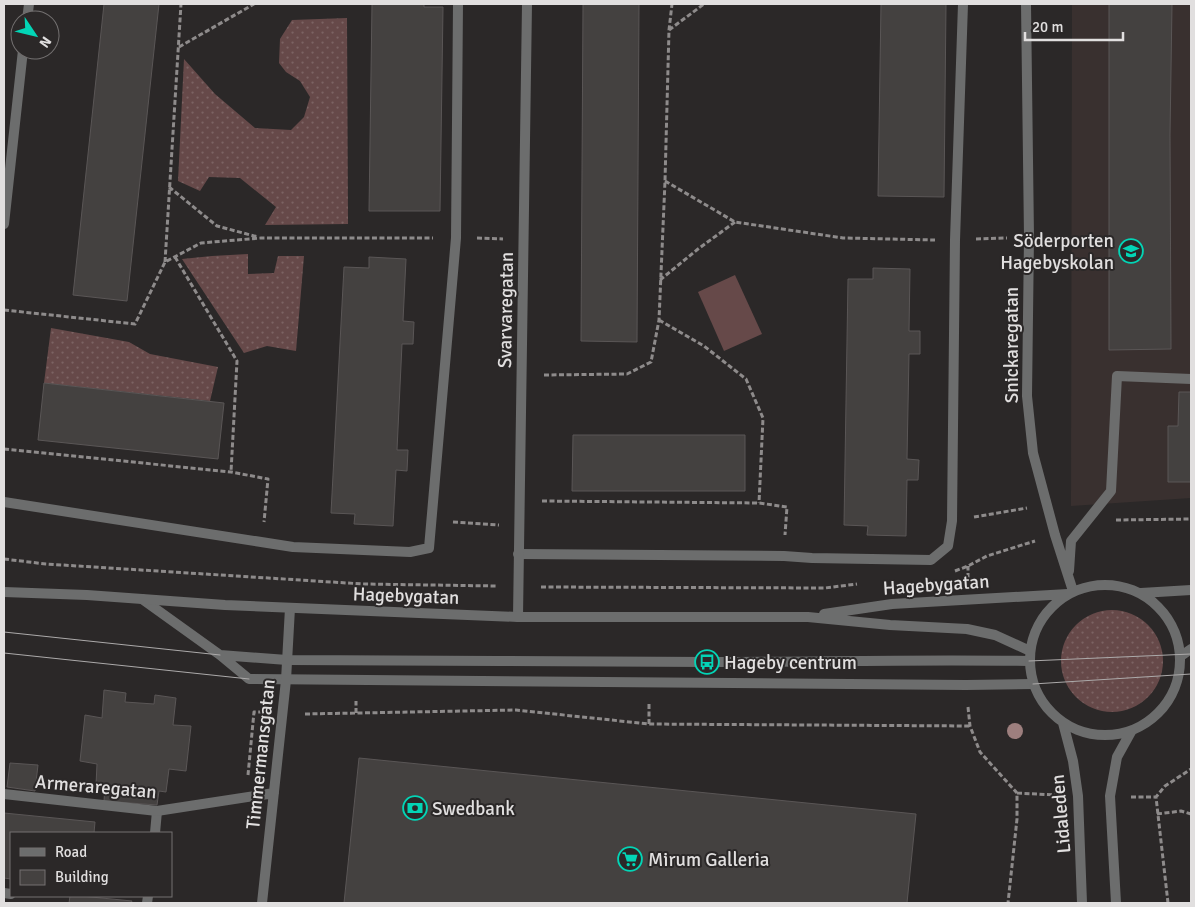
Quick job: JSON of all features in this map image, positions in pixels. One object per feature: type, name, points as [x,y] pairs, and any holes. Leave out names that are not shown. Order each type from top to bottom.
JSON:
[{"type":"street","points":[[4,502],[293,547],[410,552],[429,548],[456,238],[458,4]]},
{"type":"street","name":"Svarvaregatan","points":[[518,617],[527,4]]},
{"type":"street","points":[[518,554],[784,556],[931,560],[948,546],[952,521],[955,240],[963,4]]},
{"type":"street","name":"Snickaregatan","points":[[1026,4],[1027,396],[1033,453],[1069,578],[1070,592]]},
{"type":"street","points":[[4,224],[22,60]]},
{"type":"street","points":[[1069,578],[1071,541],[1112,491],[1118,376],[1191,378]]},
{"type":"street","points":[[1109,584],[1126,587],[1141,593],[1162,609],[1176,632],[1181,656],[1175,688],[1169,699],[1154,718],[1132,730],[1110,735],[1087,733],[1063,723],[1045,706],[1033,684],[1030,656],[1033,636],[1042,618],[1055,603],[1070,592],[1092,585],[1109,584]]},
{"type":"street","points":[[1141,593],[1191,590]]},
{"type":"street","name":"Hagebygatan","points":[[4,592],[290,608],[518,617],[808,617],[890,625],[967,629],[995,636],[1030,656]]},
{"type":"street","name":"Hagebygatan","points":[[808,617],[892,604],[1070,592]]},
{"type":"street","points":[[142,599],[220,654],[249,679],[1033,684]]},
{"type":"street","name":"Timmermansgatan","points":[[262,903],[286,680],[290,608]]},
{"type":"street","points":[[1181,656],[1191,650]]},
{"type":"street","points":[[220,654],[287,660],[687,662],[903,662],[1030,656]]},
{"type":"street","name":"Lidaleden","points":[[1063,723],[1074,761],[1078,796],[1082,903]]},
{"type":"street","points":[[1116,903],[1110,796],[1117,757],[1132,730]]},
{"type":"street","name":"Armeraregatan","points":[[4,794],[157,811],[274,793]]},
{"type":"street","points":[[154,832],[157,811]]},
{"type":"path","points":[[4,310],[135,324],[165,262],[181,4]]},
{"type":"path","points":[[178,47],[254,4]]},
{"type":"path","points":[[522,375],[627,374],[651,362],[659,320],[669,30],[672,4]]},
{"type":"path","points":[[669,30],[704,4]]},
{"type":"path","points":[[665,181],[735,222],[842,238],[955,240],[1028,236]]},
{"type":"path","points":[[169,187],[217,226],[261,238]]},
{"type":"path","points":[[660,280],[735,222]]},
{"type":"path","points":[[165,262],[202,244],[261,238],[524,240]]},
{"type":"path","points":[[176,257],[237,361],[231,472]]},
{"type":"path","points":[[659,320],[704,346],[746,379],[763,418],[759,503]]},
{"type":"path","points":[[4,449],[231,472],[268,480],[263,542]]},
{"type":"path","points":[[520,500],[759,503],[787,507],[784,556]]},
{"type":"path","points":[[1082,528],[1113,520],[1191,519]]},
{"type":"path","points":[[245,798],[254,712],[282,714],[516,710],[649,724],[970,726]]},
{"type":"path","points":[[1168,903],[1156,798],[1166,786],[1191,769]]},
{"type":"path","points":[[1008,903],[1017,819],[1017,793]]},
{"type":"path","points":[[1157,814],[1181,811],[1191,814]]},
{"type":"shaded area","name":"Söderporten Hagebyskolan","points":[[1072,4],[1191,4],[1191,498],[1071,506]]},
{"type":"shaded area","points":[[347,18],[348,224],[265,225],[276,207],[240,178],[209,177],[200,191],[178,181],[184,59],[215,94],[255,128],[291,130],[304,117],[310,97],[300,81],[286,72],[279,63],[280,39],[292,20]]},
{"type":"shaded area","points":[[248,254],[248,274],[274,273],[278,256],[304,256],[296,351],[267,346],[244,353],[182,259]]},
{"type":"shaded area","points":[[735,275],[762,334],[724,351],[698,292]]},
{"type":"shaded area","points":[[51,328],[129,342],[150,354],[218,367],[210,401],[44,383]]},
{"type":"shaded area","points":[[1112,610],[1132,614],[1148,625],[1159,641],[1163,661],[1159,681],[1148,697],[1132,708],[1112,712],[1092,708],[1076,697],[1065,681],[1061,661],[1065,641],[1076,625],[1092,614]]},
{"type":"building","points":[[104,4],[159,4],[127,301],[73,295]]},
{"type":"building","points":[[372,4],[424,4],[424,7],[443,7],[440,211],[369,211]]},
{"type":"building","points":[[583,4],[639,4],[637,342],[581,341]]},
{"type":"building","points":[[881,4],[946,4],[944,197],[878,196]]},
{"type":"building","points":[[1109,4],[1172,4],[1170,135],[1171,349],[1109,350]]},
{"type":"building","points":[[369,257],[406,259],[403,321],[414,322],[413,344],[402,344],[397,450],[408,450],[407,471],[396,470],[393,526],[354,524],[355,514],[331,513],[344,267],[369,268]]},
{"type":"building","points":[[873,268],[910,269],[909,331],[920,331],[920,354],[909,354],[907,459],[919,460],[918,480],[907,480],[906,536],[867,535],[868,526],[844,525],[848,279],[873,279]]},
{"type":"building","points":[[44,383],[224,403],[218,459],[38,440]]},
{"type":"building","points":[[1179,392],[1191,392],[1191,482],[1168,482],[1168,426],[1178,426]]},
{"type":"building","points":[[573,435],[745,435],[745,491],[572,491]]},
{"type":"building","points":[[104,690],[126,693],[125,702],[154,704],[155,695],[176,698],[173,725],[191,726],[186,771],[169,769],[166,792],[159,791],[157,805],[104,801],[105,786],[96,785],[97,764],[80,761],[85,715],[102,718]]},
{"type":"building","name":"Mirum Galleria","points":[[359,758],[916,814],[907,903],[344,903]]},
{"type":"building","points":[[10,763],[38,765],[35,791],[7,787]]},
{"type":"building","points":[[4,813],[95,822],[94,832],[10,832],[10,879],[4,878]]},
{"type":"building","points":[[70,897],[132,901],[131,903],[69,903]]},
{"type":"tram line","points":[[4,632],[220,655]]},
{"type":"tram line","points":[[4,653],[249,679]]},
{"type":"tram line","points":[[1029,661],[1191,654]]},
{"type":"tram line","points":[[1033,684],[1191,674]]},
{"type":"place","name":"Söderporten Hagebyskolan","points":[[1131,251]]},
{"type":"place","name":"Hageby centrum","points":[[707,662]]},
{"type":"place","name":"Swedbank","points":[[415,808]]},
{"type":"place","name":"Mirum Galleria","points":[[630,859]]}]
